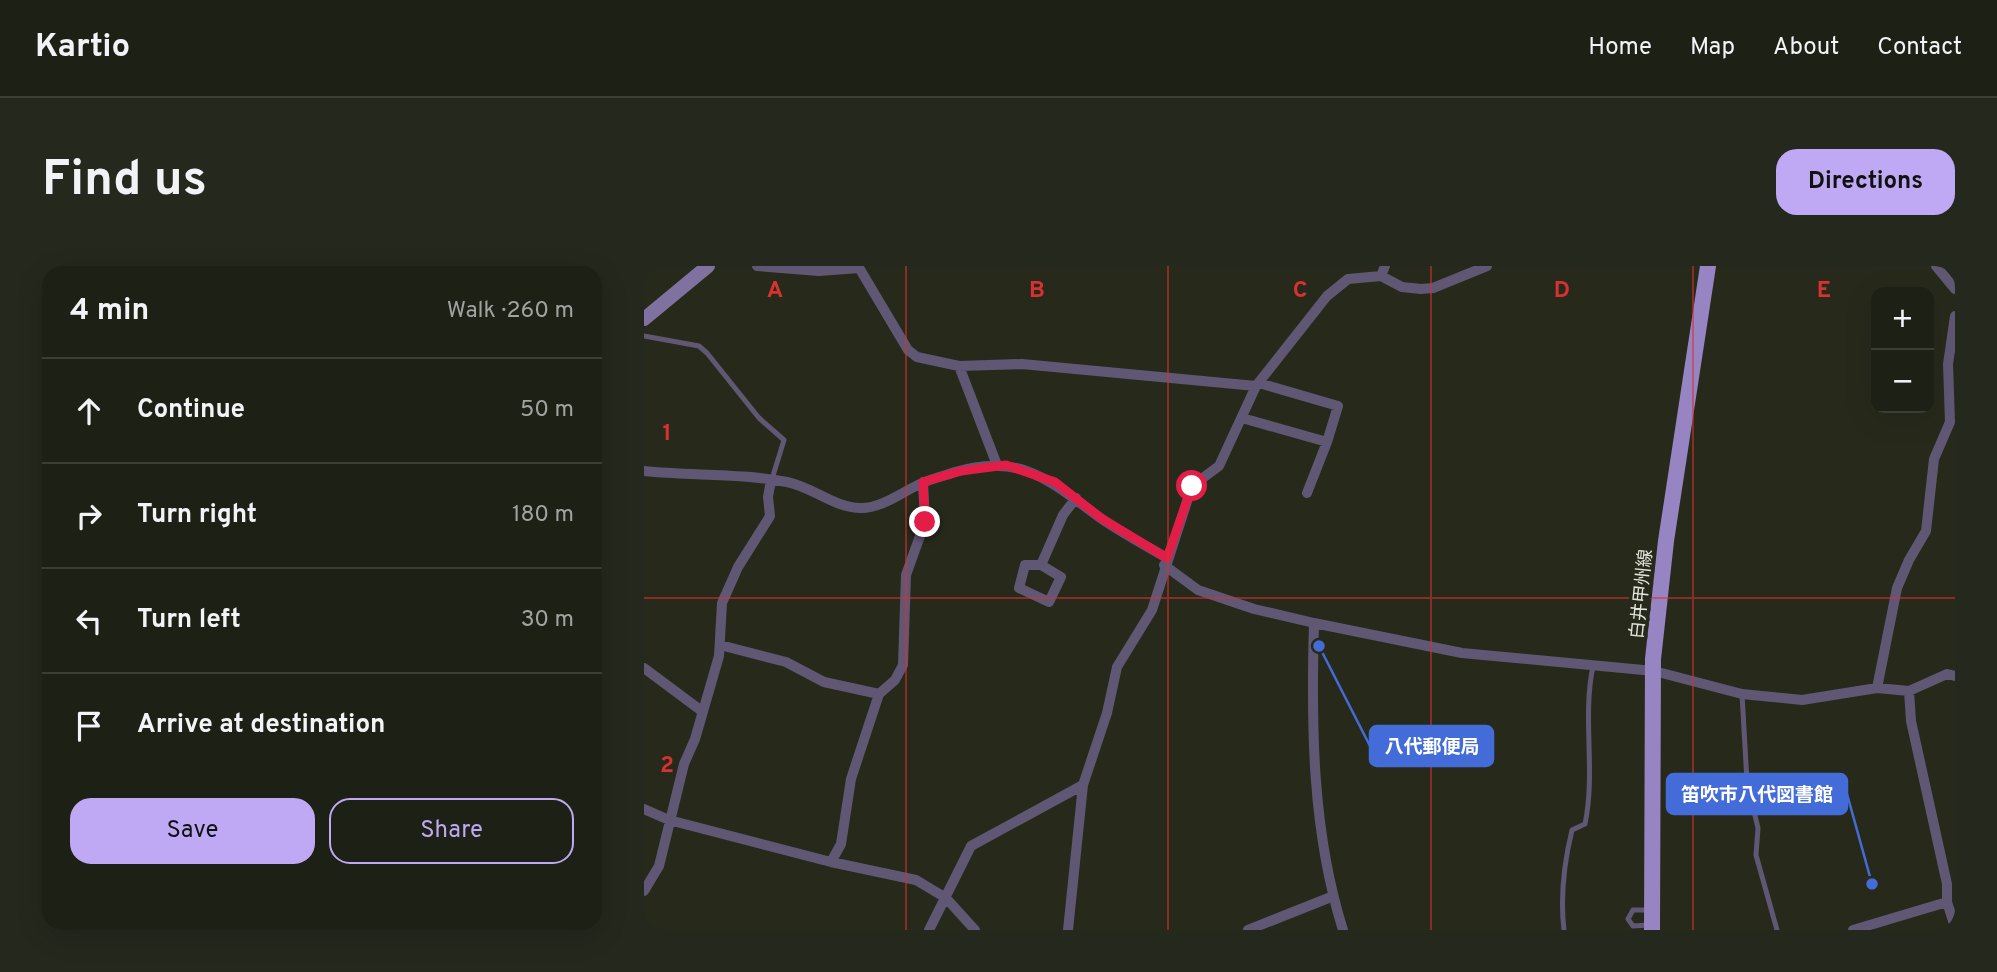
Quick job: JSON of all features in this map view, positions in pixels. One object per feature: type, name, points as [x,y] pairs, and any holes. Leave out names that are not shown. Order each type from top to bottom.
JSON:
[{"type":"main road","name":"白井甲州線","points":[[1652,922],[1654,671],[1666,541],[1709,266]]},
{"type":"street","points":[[644,319],[708,266]]},
{"type":"street","points":[[757,266],[819,271],[859,267],[908,350],[917,357],[958,366],[1022,364],[1258,384],[1338,406],[1307,493]]},
{"type":"street","points":[[1068,930],[1083,785],[1107,713],[1117,667],[1152,610],[1192,486],[1219,466],[1258,384],[1327,296],[1348,279],[1383,271],[1402,287],[1433,288],[1487,266]]},
{"type":"street","points":[[1937,266],[1955,289]]},
{"type":"street","points":[[1877,688],[1897,588],[1926,531],[1934,459],[1950,422],[1948,364],[1955,316]]},
{"type":"street","points":[[958,366],[997,465]]},
{"type":"street","points":[[1242,418],[1327,442]]},
{"type":"street","points":[[644,471],[713,473],[771,480],[805,487],[846,507],[864,508],[881,503],[923,482],[961,471],[1006,465],[1055,482],[1101,518],[1166,561],[1198,590],[1254,609],[1462,653],[1654,671],[1742,694],[1802,700],[1877,688],[1909,691],[1947,674],[1955,676]]},
{"type":"street","points":[[644,891],[659,866],[684,765],[703,712],[720,645],[722,603],[738,567],[770,516],[768,498],[771,480]]},
{"type":"street","points":[[831,862],[841,844],[851,779],[879,694],[895,680],[903,665],[906,575],[925,522],[923,482]]},
{"type":"street","points":[[1041,565],[1063,515],[1076,499]]},
{"type":"street","points":[[1025,565],[1041,565],[1061,577],[1049,602],[1019,588],[1025,565]]},
{"type":"street","points":[[1314,622],[1313,736],[1331,897],[1343,930]]},
{"type":"street","points":[[720,645],[786,662],[824,681],[879,694]]},
{"type":"street","points":[[644,668],[703,712]]},
{"type":"street","points":[[1909,691],[1911,721],[1947,884],[1947,902],[1955,927]]},
{"type":"street","points":[[929,930],[971,846],[1083,785]]},
{"type":"street","points":[[644,809],[669,820],[831,862],[916,880],[946,898],[975,930]]},
{"type":"street","points":[[1248,930],[1331,897]]},
{"type":"street","points":[[1853,930],[1947,902]]},
{"type":"lane","points":[[644,335],[699,346],[759,418],[784,440],[771,480]]},
{"type":"lane","points":[[1564,930],[1562,889],[1567,848],[1572,830],[1585,824],[1591,795],[1587,715],[1593,666]]},
{"type":"lane","points":[[1742,694],[1747,782],[1758,828],[1756,855],[1777,930]]},
{"type":"place","name":"八代郵便局","points":[[1319,646]]},
{"type":"place","name":"笛吹市八代図書館","points":[[1872,884]]},
{"type":"route","points":[[925,522],[923,482],[961,471],[1006,465],[1055,482],[1101,518],[1167,558],[1192,486]]}]
